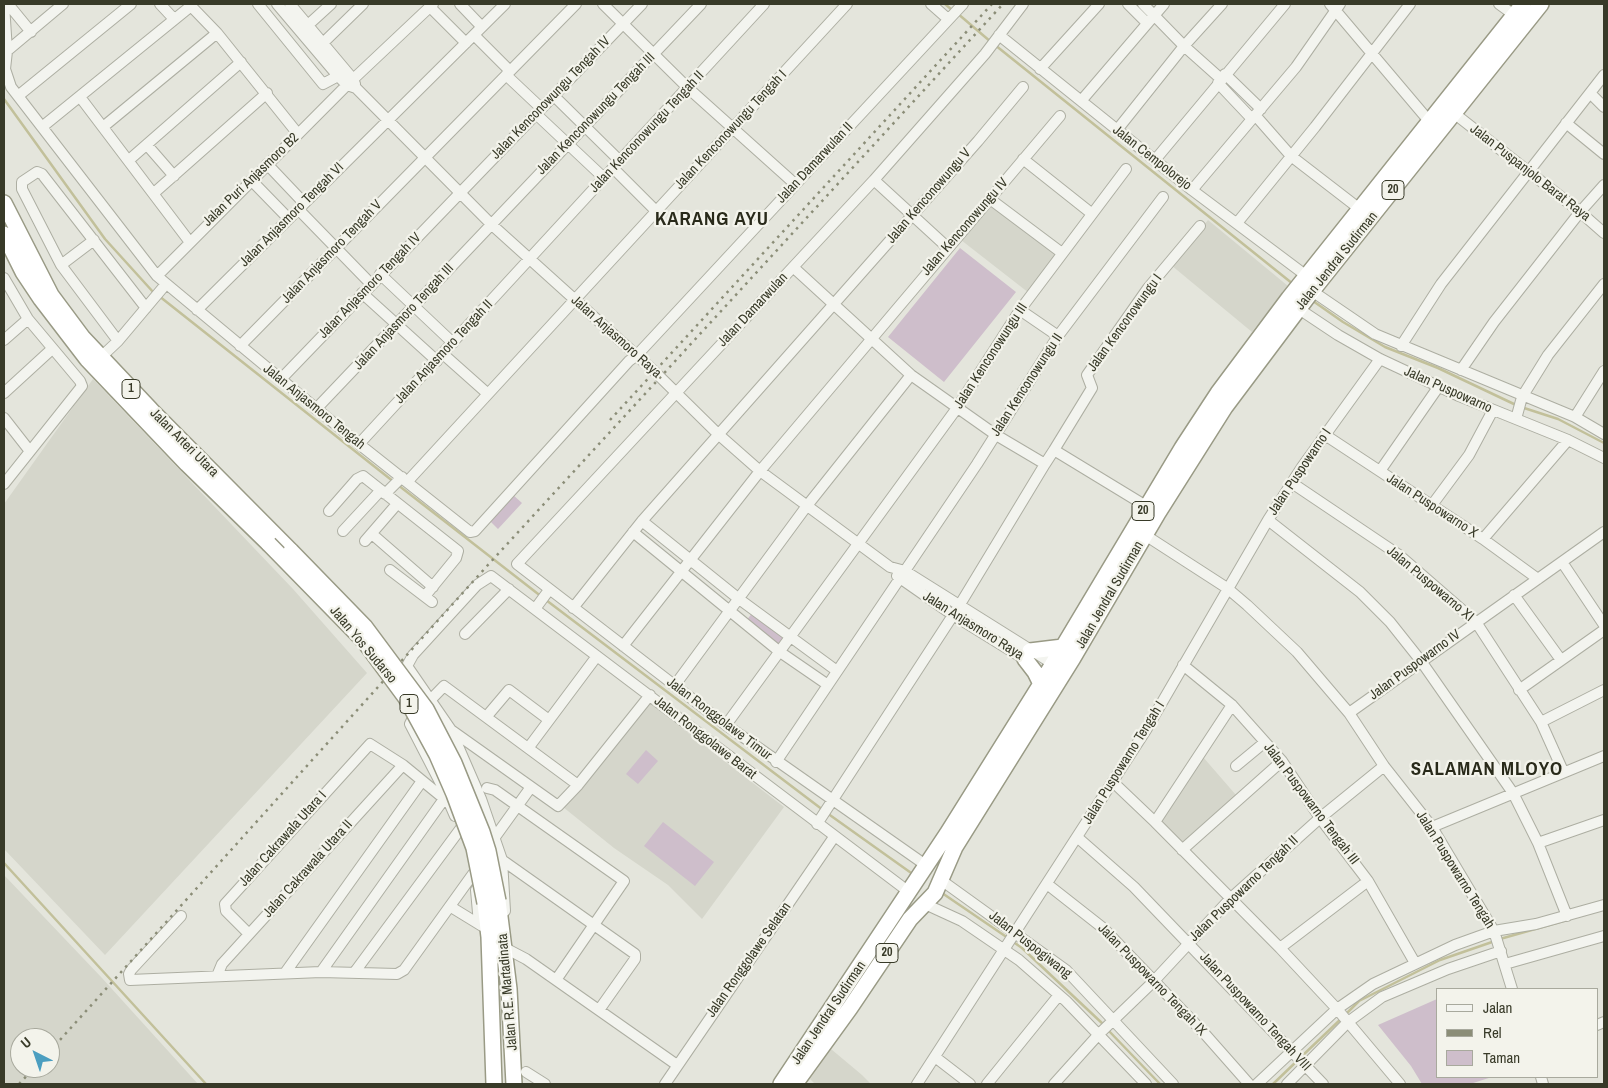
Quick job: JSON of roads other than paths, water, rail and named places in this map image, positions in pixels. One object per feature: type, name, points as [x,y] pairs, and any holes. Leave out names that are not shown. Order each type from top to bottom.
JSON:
[{"type":"highway","name":"Jalan Jendral Sudirman","points":[[1309,285],[1455,114],[1541,4]]},
{"type":"highway","name":"Jalan Jendral Sudirman","points":[[781,1084],[1145,535],[1225,407],[1361,210],[1518,9]]},
{"type":"highway","name":"Jalan Arteri Utara","points":[[4,203],[51,295],[100,358],[291,551]]},
{"type":"highway","name":"Jalan Arteri Utara","points":[[4,234],[41,299],[87,359],[181,458],[269,544]]},
{"type":"highway","name":"Jalan Jendral Sudirman","points":[[795,1084],[910,918],[926,903],[941,881],[955,847],[1053,675],[1063,647],[1146,506],[1218,393],[1298,303]]},
{"type":"highway","name":"Jalan Yos Sudarso","points":[[269,544],[364,641],[406,698],[437,755],[457,802],[491,902]]},
{"type":"highway","name":"Jalan Yos Sudarso","points":[[291,551],[365,627],[426,709],[454,763],[482,832],[488,851],[491,902]]},
{"type":"highway","points":[[1053,675],[1035,672],[1028,655],[1063,647]]},
{"type":"highway","name":"Jalan R.E. Martadinata","points":[[491,902],[494,1084]]},
{"type":"highway","name":"Jalan R.E. Martadinata","points":[[490,927],[505,948],[512,1027],[514,1084]]},
{"type":"highway","points":[[503,1084],[505,1036],[512,1027]]},
{"type":"street","points":[[6,4],[31,32]]},
{"type":"street","name":"Jalan Anjasmoro Tengah","points":[[6,4],[7,50],[5,69],[8,80],[18,96],[164,287],[198,310],[316,409],[466,530],[475,531]]},
{"type":"street","points":[[7,50],[63,4]]},
{"type":"street","points":[[18,96],[131,4]]},
{"type":"street","points":[[160,4],[174,19]]},
{"type":"street","points":[[258,4],[334,98]]},
{"type":"street","name":"Jalan Anjasmoro Raya","points":[[277,4],[338,76],[352,84]]},
{"type":"street","points":[[308,25],[331,4]]},
{"type":"street","points":[[323,43],[363,4]]},
{"type":"street","points":[[460,4],[482,27]]},
{"type":"street","name":"Jalan Anjasmoro Tengah VI","points":[[198,310],[288,218],[506,4]]},
{"type":"street","name":"Jalan Anjasmoro Tengah V","points":[[240,346],[576,4]]},
{"type":"street","points":[[603,4],[688,88],[795,184]]},
{"type":"street","name":"Jalan Kenconowungu Tengah IV","points":[[460,193],[642,4]]},
{"type":"street","name":"Jalan Kenconowungu Tengah III","points":[[491,224],[701,4]]},
{"type":"street","name":"Jalan Kenconowungu Tengah II","points":[[529,259],[764,4]]},
{"type":"street","points":[[931,4],[956,12]]},
{"type":"street","name":"Jalan Damarwulan","points":[[517,564],[874,180],[986,52],[1023,4]]},
{"type":"street","points":[[1040,69],[1099,4]]},
{"type":"street","points":[[1081,101],[1164,4]]},
{"type":"street","points":[[1117,130],[1184,46],[1222,4]]},
{"type":"street","points":[[1154,160],[1285,4]]},
{"type":"street","points":[[1237,223],[1410,4]]},
{"type":"street","points":[[1499,4],[1518,9]]},
{"type":"street","points":[[42,127],[190,5],[217,33],[298,134]]},
{"type":"street","name":"Jalan Anjasmoro Raya","points":[[293,5],[352,84],[424,158],[491,224],[637,355],[718,434],[760,471],[857,544],[956,611],[1028,655],[1053,675]]},
{"type":"street","points":[[432,5],[466,42]]},
{"type":"street","name":"Jalan Puri Anjasmoro B2","points":[[156,276],[334,98],[352,84],[432,5]]},
{"type":"street","name":"Jalan Kenconowungu Tengah I","points":[[343,530],[383,492],[404,480],[488,394],[844,5]]},
{"type":"street","points":[[1137,6],[1154,15],[1184,46],[1221,78],[1256,114],[1291,156],[1361,210]]},
{"type":"street","points":[[1137,6],[1147,23]]},
{"type":"street","points":[[1192,190],[1296,67],[1335,6],[1372,54],[1429,121]]},
{"type":"street","name":"Jalan Damarwulan II","points":[[475,531],[629,361],[637,355],[956,12]]},
{"type":"street","points":[[103,127],[217,33]]},
{"type":"street","points":[[474,35],[508,73],[538,111],[568,144],[604,178]]},
{"type":"street","name":"Jalan Cempolorejo","points":[[998,37],[1192,190],[1237,223],[1309,285]]},
{"type":"street","points":[[129,160],[241,62]]},
{"type":"street","points":[[1401,346],[1441,284],[1604,75]]},
{"type":"street","points":[[323,84],[338,76]]},
{"type":"street","name":"Jalan Kenconowungu V","points":[[572,608],[642,521],[912,216],[1023,86]]},
{"type":"street","points":[[154,193],[267,93]]},
{"type":"street","points":[[1590,93],[1604,107]]},
{"type":"street","points":[[554,96],[585,127],[656,211]]},
{"type":"street","points":[[80,97],[189,241]]},
{"type":"street","name":"Jalan Puspanjolo Barat Raya","points":[[1455,114],[1604,233]]},
{"type":"street","name":"Jalan Kenconowungu IV","points":[[870,339],[1060,116]]},
{"type":"street","points":[[1566,123],[1604,154]]},
{"type":"street","points":[[147,145],[174,176]]},
{"type":"street","points":[[1023,159],[1092,213]]},
{"type":"street","points":[[267,164],[336,248],[371,284]]},
{"type":"street","name":"Jalan Kenconowungu III","points":[[726,725],[957,408],[1020,310],[1126,168]]},
{"type":"street","points":[[118,341],[61,265],[22,189],[22,182],[37,172],[42,174],[148,306]]},
{"type":"street","points":[[251,180],[288,218]]},
{"type":"street","points":[[874,180],[948,247]]},
{"type":"street","points":[[1461,370],[1494,322],[1580,212],[1604,185]]},
{"type":"street","name":"Jalan Anjasmoro Tengah IV","points":[[281,379],[460,193]]},
{"type":"street","name":"Jalan Kenconowungu II","points":[[776,762],[996,435],[1058,336],[1163,197]]},
{"type":"street","points":[[990,199],[1062,253]]},
{"type":"street","name":"Jalan Anjasmoro Tengah III","points":[[316,409],[491,224]]},
{"type":"street","name":"Jalan Kenconowungu I","points":[[1054,450],[1092,388],[1087,375],[1148,288],[1200,226]]},
{"type":"street","points":[[61,265],[94,240]]},
{"type":"street","name":"Jalan Anjasmoro Tengah II","points":[[359,444],[529,259]]},
{"type":"street","points":[[793,267],[911,375],[996,435],[1045,464]]},
{"type":"street","points":[[380,274],[453,343]]},
{"type":"street","points":[[4,484],[81,388],[80,381],[28,319],[5,282]]},
{"type":"street","points":[[1519,407],[1565,332],[1604,284]]},
{"type":"street","name":"Jalan Puspowarno","points":[[1309,285],[1368,330],[1401,346],[1461,370],[1568,440],[1604,458]]},
{"type":"street","points":[[100,358],[118,341],[164,287]]},
{"type":"street","points":[[362,293],[397,324],[488,394]]},
{"type":"street","name":"Jalan Puspowarno","points":[[1298,303],[1338,335],[1380,359],[1493,410],[1519,407],[1575,417],[1604,434]]},
{"type":"street","points":[[1020,310],[1058,336]]},
{"type":"street","points":[[4,340],[28,319]]},
{"type":"street","points":[[623,646],[679,572],[760,471],[870,339]]},
{"type":"street","points":[[4,393],[52,349]]},
{"type":"street","name":"Jalan Puspowarno I","points":[[1227,588],[1292,483],[1380,359]]},
{"type":"street","points":[[1575,417],[1604,371]]},
{"type":"street","points":[[675,686],[806,507],[911,375]]},
{"type":"street","points":[[1380,471],[1439,386]]},
{"type":"street","points":[[1432,506],[1469,455],[1493,410]]},
{"type":"street","points":[[4,418],[30,450]]},
{"type":"street","name":"Jalan Puspowarno X","points":[[1325,435],[1484,539],[1538,579]]},
{"type":"street","points":[[1484,539],[1568,440]]},
{"type":"street","points":[[818,822],[956,611],[1054,450],[1146,506]]},
{"type":"street","points":[[330,511],[361,476],[458,551],[459,555],[433,587],[428,599],[390,570]]},
{"type":"street","name":"Jalan Puspowarno XI","points":[[1292,483],[1399,555],[1476,622],[1540,722],[1563,771]]},
{"type":"street","points":[[397,504],[368,538],[433,587]]},
{"type":"street","points":[[1268,520],[1360,592],[1390,622],[1421,660],[1513,792],[1538,843],[1567,916]]},
{"type":"street","points":[[642,521],[739,599],[837,672]]},
{"type":"street","points":[[633,532],[679,572],[780,652],[828,685]]},
{"type":"street","name":"Jalan Puspowarno IV","points":[[1350,712],[1604,532]]},
{"type":"street","name":"Jalan Puspowarno Tengah","points":[[1145,535],[1227,588],[1297,652],[1350,712],[1384,766],[1432,827],[1495,933],[1512,988]]},
{"type":"street","points":[[1562,562],[1600,609],[1604,625]]},
{"type":"street","name":"Jalan Ronggolawe Timur","points":[[517,564],[548,592],[623,646],[776,762],[924,869]]},
{"type":"street","points":[[465,634],[505,586],[491,576],[477,585],[413,655],[407,666],[429,701],[451,730],[495,837],[502,860],[506,903],[505,917],[490,927]]},
{"type":"street","name":"Jalan Ronggolawe Barat","points":[[505,586],[818,822],[834,837],[910,890]]},
{"type":"street","name":"Jalan Puspowarno Tengah I","points":[[917,1084],[1113,782],[1227,588]]},
{"type":"street","points":[[536,608],[548,592]]},
{"type":"street","points":[[1514,595],[1562,660]]},
{"type":"street","points":[[1518,690],[1604,630]]},
{"type":"street","points":[[529,747],[598,656]]},
{"type":"street","name":"Jalan Puspowarno Tengah III","points":[[1183,664],[1232,705],[1282,761],[1320,818],[1368,881],[1415,963]]},
{"type":"street","points":[[490,927],[461,828],[447,801],[442,786],[411,727],[413,718],[440,688],[446,686],[578,784]]},
{"type":"street","points":[[487,716],[509,690],[549,720]]},
{"type":"street","points":[[1540,722],[1604,690]]},
{"type":"street","points":[[451,730],[556,805],[562,804],[650,695]]},
{"type":"street","points":[[1155,822],[1232,705]]},
{"type":"street","points":[[1236,766],[1265,742]]},
{"type":"street","name":"Jalan Cakrawala Utara I","points":[[249,934],[226,911],[225,904],[370,744],[403,765]]},
{"type":"street","points":[[1432,827],[1563,771],[1604,756]]},
{"type":"street","points":[[1182,850],[1282,761]]},
{"type":"street","points":[[403,765],[447,801]]},
{"type":"street","name":"Jalan Cakrawala Utara II","points":[[217,976],[222,964],[403,765]]},
{"type":"street","name":"Jalan Puspowarno Tengah II","points":[[1054,1084],[1099,1034],[1153,982],[1230,899],[1320,818],[1384,766]]},
{"type":"street","points":[[285,973],[422,781]]},
{"type":"street","points":[[1113,782],[1280,948],[1347,1021],[1400,1084]]},
{"type":"street","points":[[487,788],[495,790],[624,881],[556,980]]},
{"type":"street","points":[[495,837],[532,788]]},
{"type":"street","points":[[321,972],[447,801]]},
{"type":"street","points":[[1538,843],[1604,820]]},
{"type":"street","points":[[354,972],[461,828]]},
{"type":"street","name":"Jalan Ronggolawe Selatan","points":[[665,1084],[834,837]]},
{"type":"street","name":"Jalan Puspowarno Tengah VIII","points":[[1078,837],[1134,887],[1189,942],[1323,1084]]},
{"type":"street","points":[[502,860],[633,952],[636,957],[599,1010]]},
{"type":"street","points":[[181,916],[132,970],[129,974],[130,980],[321,972],[397,974],[404,970],[473,874]]},
{"type":"street","name":"Jalan Puspogiwang","points":[[941,881],[1066,970],[1111,1022],[1173,1084]]},
{"type":"street","points":[[1280,948],[1368,881]]},
{"type":"street","name":"Jalan Puspowarno Tengah IX","points":[[1047,884],[1103,928],[1204,1033],[1249,1084]]},
{"type":"street","name":"Jalan Puspogiwang","points":[[926,903],[962,921],[1005,947],[1099,1034],[1146,1084]]},
{"type":"street","points":[[1257,1084],[1294,1052],[1337,1010],[1373,984],[1415,963],[1495,933],[1604,905]]},
{"type":"street","points":[[451,906],[490,927]]},
{"type":"street","points":[[1505,964],[1604,936]]},
{"type":"street","points":[[505,948],[526,959],[677,1065]]},
{"type":"street","points":[[1287,1084],[1347,1021],[1382,997],[1448,969],[1501,950]]},
{"type":"street","points":[[987,1084],[1058,995]]},
{"type":"street","points":[[487,1084],[487,1019],[492,1006]]},
{"type":"street","points":[[935,1057],[970,1084]]},
{"type":"street","points":[[526,1072],[546,1084]]},
{"type":"waterway","points":[[945,4],[952,10]]},
{"type":"waterway","points":[[957,13],[991,42]]},
{"type":"waterway","points":[[995,45],[1293,284]]},
{"type":"waterway","points":[[4,99],[105,239],[154,293]]},
{"type":"waterway","points":[[159,296],[394,482]]},
{"type":"waterway","points":[[1313,301],[1343,322],[1385,347],[1438,368],[1516,405]]},
{"type":"waterway","points":[[1521,407],[1558,419],[1604,443]]},
{"type":"waterway","points":[[398,485],[542,597]]},
{"type":"waterway","points":[[546,600],[823,810]]},
{"type":"waterway","points":[[827,813],[914,875]]},
{"type":"waterway","points":[[4,863],[206,1084]]},
{"type":"waterway","points":[[942,893],[1008,938]]},
{"type":"waterway","points":[[1500,939],[1567,920]]},
{"type":"waterway","points":[[1012,941],[1022,948],[1104,1025]]},
{"type":"waterway","points":[[1346,1014],[1359,1001],[1440,960],[1495,941]]},
{"type":"waterway","points":[[1301,1057],[1342,1018]]},
{"type":"waterway","points":[[1107,1029],[1160,1084]]},
{"type":"waterway","points":[[1273,1084],[1297,1061]]},
{"type":"railway","points":[[610,420],[992,4]]},
{"type":"railway","points":[[60,1040],[487,566],[1003,4]]},
{"type":"railway","points":[[19,1084],[25,1078]]},
{"type":"district","name":"KARANG AYU","points":[[712,220]]},
{"type":"district","name":"SALAMAN MLOYO","points":[[1487,770]]}]
